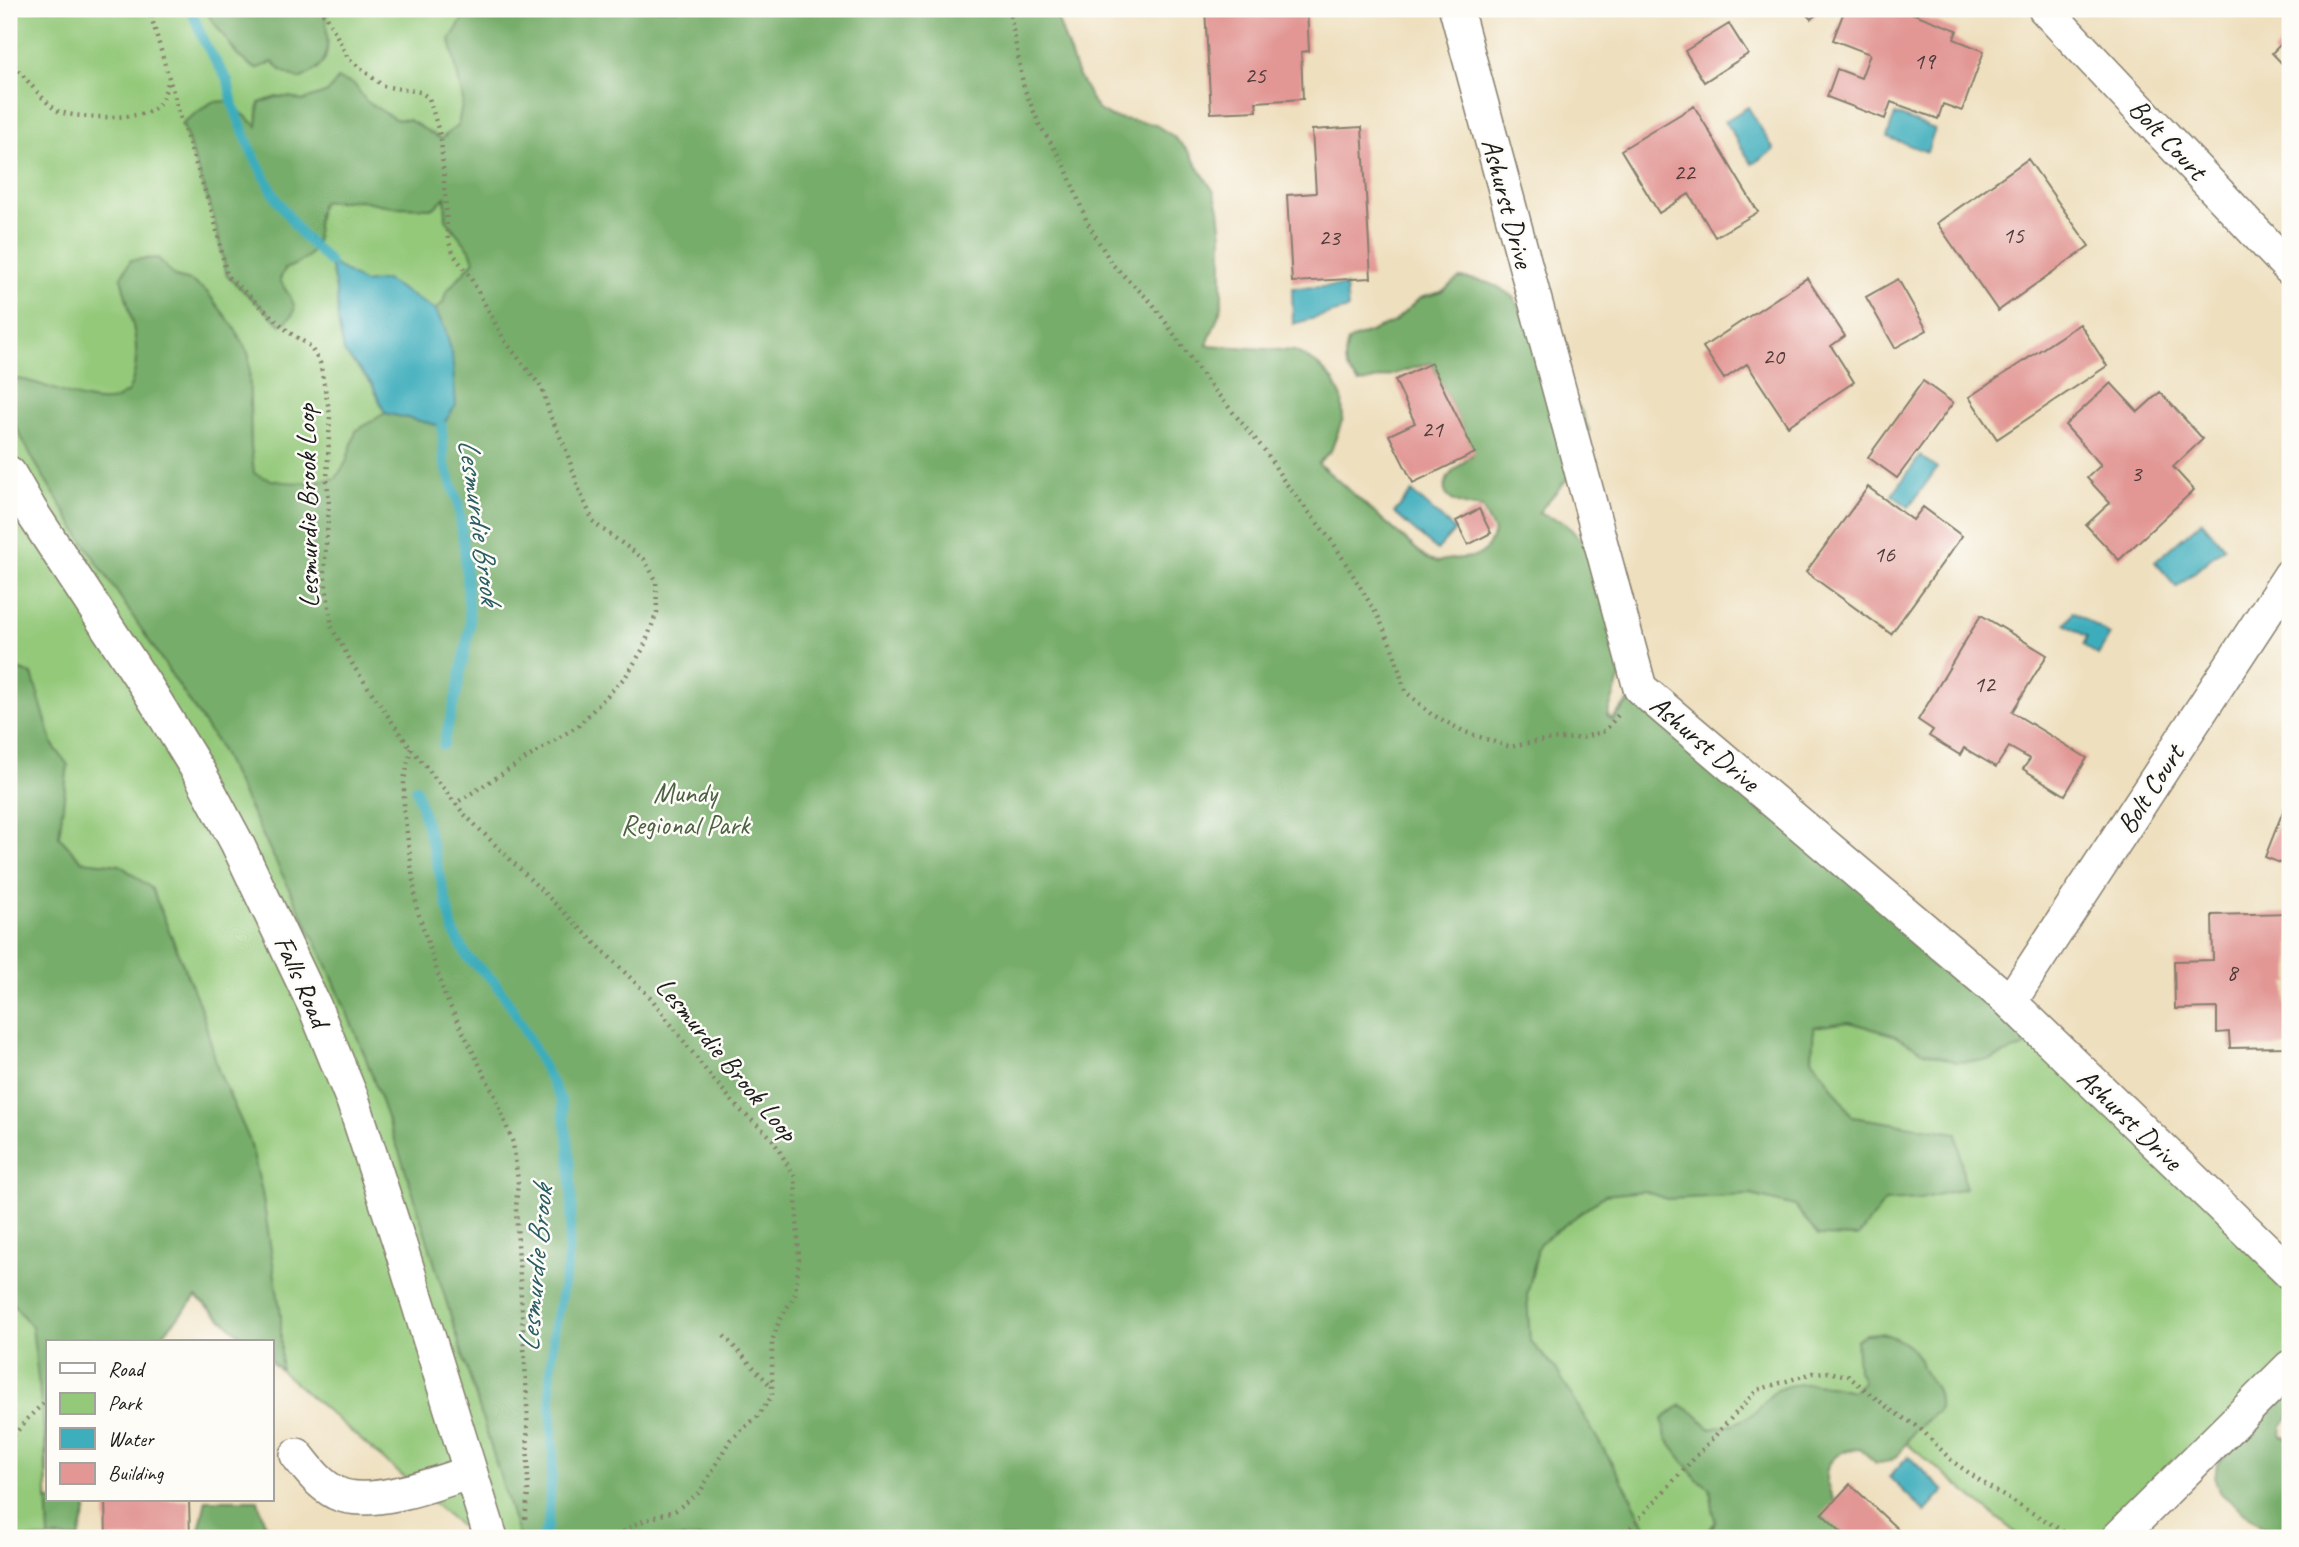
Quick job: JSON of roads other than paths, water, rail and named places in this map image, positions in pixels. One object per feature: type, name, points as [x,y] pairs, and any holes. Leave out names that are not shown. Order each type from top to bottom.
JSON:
[{"type":"street","name":"Ashurst Drive","points":[[1456,9],[1640,688],[2010,1002],[2290,1273]]},
{"type":"street","name":"Bolt Court","points":[[2045,9],[2290,269]]},
{"type":"street","name":"Falls Road","points":[[9,473],[200,774],[294,961],[331,1044],[352,1101],[401,1248],[491,1538]]},
{"type":"street","name":"Bolt Court","points":[[2010,1002],[2290,575]]},
{"type":"street","points":[[2118,1538],[2290,1367]]},
{"type":"street","points":[[297,1454],[315,1478],[338,1494],[368,1498],[398,1494],[470,1472]]},
{"type":"water","points":[[1748,107],[1774,150],[1752,164],[1725,121]]},
{"type":"water","points":[[1895,114],[1935,129],[1927,152],[1887,137]]},
{"type":"water","points":[[330,262],[364,283],[386,280],[435,310],[445,329],[452,354],[456,405],[442,426],[385,413],[372,384],[344,352]]},
{"type":"water","points":[[1346,286],[1348,309],[1293,324],[1292,288]]},
{"type":"water","points":[[1920,456],[1937,468],[1909,507],[1892,495]]},
{"type":"water","points":[[1412,492],[1455,530],[1437,550],[1394,513]]},
{"type":"water","points":[[2202,521],[2224,547],[2177,587],[2155,562]]},
{"type":"water","points":[[2073,612],[2110,635],[2098,655],[2083,645],[2087,637],[2065,624]]},
{"type":"water","points":[[1908,1456],[1944,1491],[1925,1512],[1889,1477]]},
{"type":"waterway","name":"Lesmurdie Brook","points":[[191,9],[204,42],[228,81],[233,105],[252,153],[276,198],[301,234],[330,262]]},
{"type":"waterway","name":"Lesmurdie Brook","points":[[442,426],[444,462],[458,502],[470,626],[443,745]]},
{"type":"waterway","name":"Lesmurdie Brook","points":[[416,789],[454,933],[468,958],[494,981],[513,1009],[561,1100],[569,1146],[572,1205],[567,1267],[554,1330],[550,1380],[553,1457],[548,1525],[542,1538]]},
{"type":"park label","name":"Mundy Regional Park","points":[[685,808]]}]
